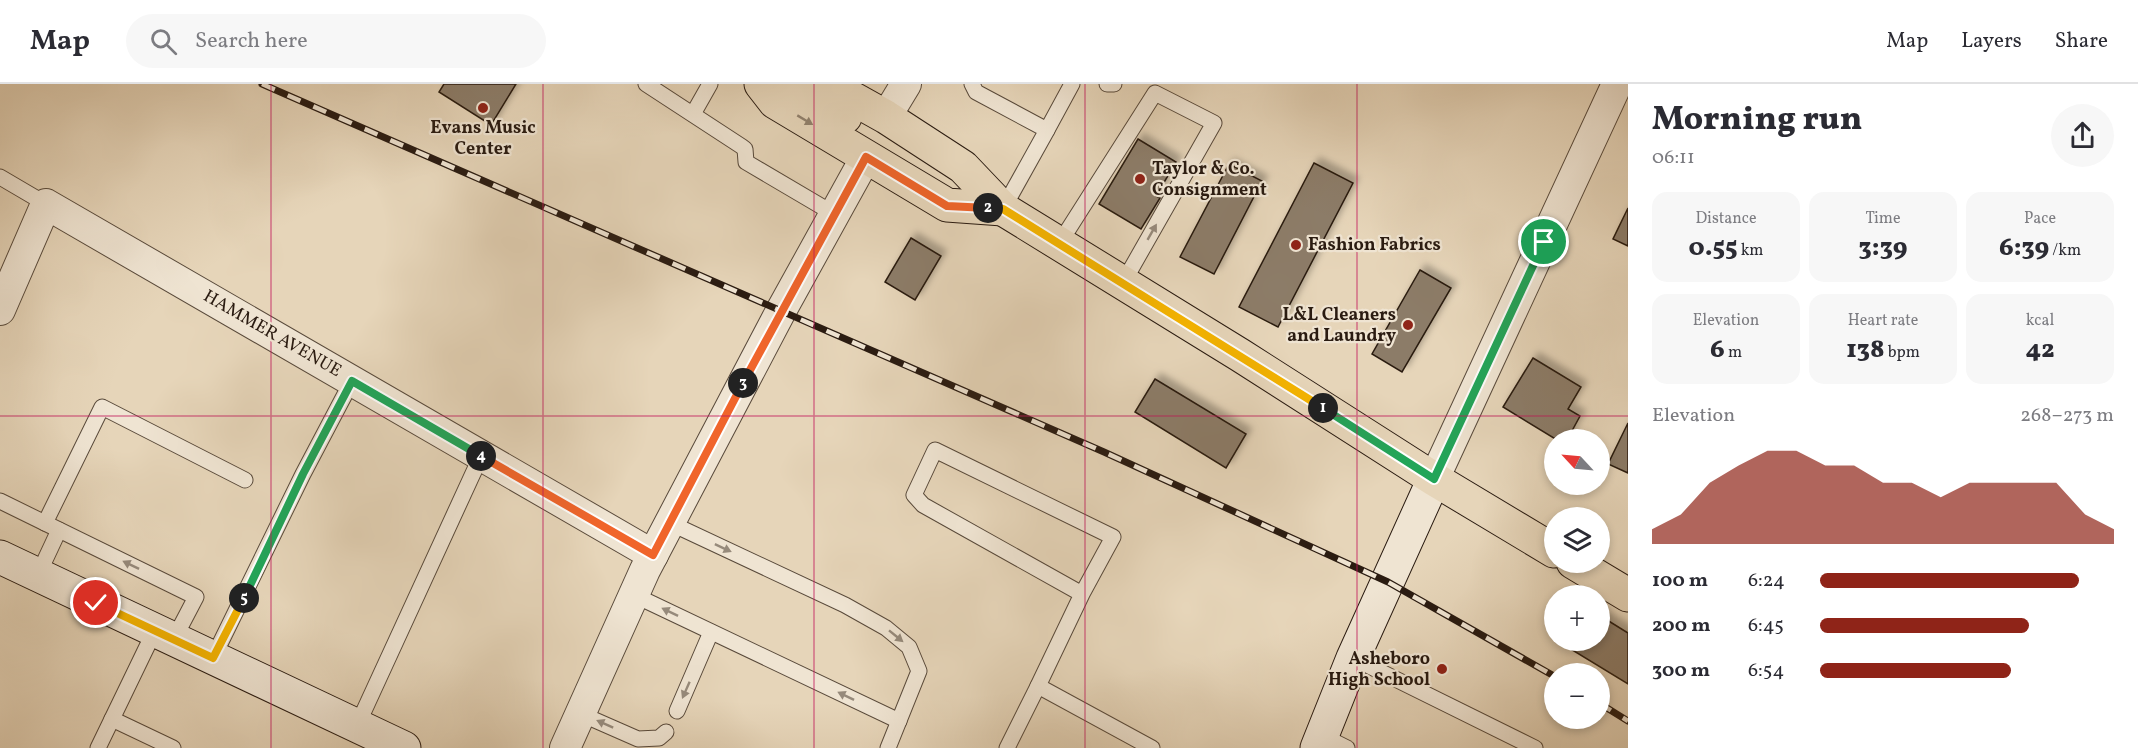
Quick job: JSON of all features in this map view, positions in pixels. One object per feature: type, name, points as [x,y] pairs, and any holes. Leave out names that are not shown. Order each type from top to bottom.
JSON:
[{"type":"main road","points":[[761,84],[775,102],[947,206],[1003,209]]},
{"type":"main road","points":[[790,84],[848,119],[866,121],[886,117]]},
{"type":"main road","points":[[827,84],[886,117],[963,167],[1003,209],[1434,479],[1544,545]]},
{"type":"main road","points":[[866,157],[874,150],[885,146],[938,174],[978,183]]},
{"type":"main road","points":[[1591,573],[1628,595]]},
{"type":"street","points":[[886,117],[906,84]]},
{"type":"street","points":[[1329,744],[1353,658],[1617,84]]},
{"type":"street","points":[[565,748],[653,555],[782,309],[836,216],[866,157]]},
{"type":"street","points":[[0,310],[46,204]]},
{"type":"street","name":"HAMMER AVENUE","points":[[46,204],[653,555]]},
{"type":"street","points":[[0,557],[404,748]]},
{"type":"lane","points":[[646,84],[745,149],[746,162],[836,216]]},
{"type":"lane","points":[[693,114],[710,84]]},
{"type":"lane","points":[[972,84],[976,93],[1047,130]]},
{"type":"lane","points":[[1003,209],[1072,84]]},
{"type":"lane","points":[[1107,84],[1114,84]]},
{"type":"lane","points":[[1059,244],[1155,93],[1214,123],[1123,283]]},
{"type":"lane","points":[[0,177],[46,204]]},
{"type":"lane","points":[[213,658],[236,616],[303,474],[352,381]]},
{"type":"lane","points":[[38,575],[52,526],[102,407],[245,480]]},
{"type":"lane","points":[[1007,748],[1082,594],[1113,537],[935,450],[914,495],[923,505],[1082,594]]},
{"type":"lane","points":[[357,726],[481,456]]},
{"type":"lane","points":[[0,501],[196,597],[164,634],[112,719],[98,748]]},
{"type":"lane","points":[[670,523],[845,605],[886,628],[909,647],[919,671],[888,748]]},
{"type":"lane","points":[[634,595],[899,721]]},
{"type":"lane","points":[[677,711],[711,632]]},
{"type":"lane","points":[[1353,658],[1534,748]]},
{"type":"lane","points":[[1038,686],[1152,748]]},
{"type":"lane","points":[[581,714],[638,739],[650,741],[666,732]]},
{"type":"lane","points":[[112,719],[173,748]]},
{"type":"building","name":"Evans Music Center","points":[[444,84],[516,84],[491,125],[439,92]]},
{"type":"building","name":"Taylor & Co. Consignment","points":[[1138,139],[1176,162],[1156,196],[1160,198],[1141,229],[1099,204]]},
{"type":"building","name":"Fashion Fabrics","points":[[1314,163],[1353,183],[1278,327],[1239,307]]},
{"type":"building","points":[[1229,164],[1262,181],[1214,274],[1180,257]]},
{"type":"building","points":[[1628,208],[1628,246],[1613,239]]},
{"type":"building","points":[[911,238],[941,256],[915,300],[885,282]]},
{"type":"building","points":[[1420,270],[1451,288],[1402,372],[1372,354]]},
{"type":"building","points":[[1533,358],[1581,387],[1568,409],[1580,416],[1573,429],[1544,429],[1544,432],[1503,407]]},
{"type":"building","points":[[1155,379],[1246,434],[1226,468],[1135,412]]},
{"type":"building","points":[[1628,423],[1628,473],[1610,465],[1610,460]]},
{"type":"building","points":[[1610,622],[1628,633],[1628,684],[1610,673],[1610,663],[1594,663],[1574,651],[1610,651]]},
{"type":"railway","points":[[262,84],[1104,452],[1388,582],[1544,670]]},
{"type":"railway","points":[[1610,710],[1628,721]]},
{"type":"place","name":"Evans Music Center","points":[[483,108]]},
{"type":"place","name":"Taylor & Co. Consignment","points":[[1140,179]]},
{"type":"place","name":"Fashion Fabrics","points":[[1296,245]]},
{"type":"place","name":"L&L Cleaners and Laundry","points":[[1408,325]]},
{"type":"place","name":"Asheboro High School","points":[[1442,669]]},
{"type":"route","points":[[96,603],[213,658],[236,616],[303,474],[352,381],[653,555],[782,309],[836,216],[866,157],[947,206],[1003,209],[1240,355],[1434,479],[1544,242]]}]
